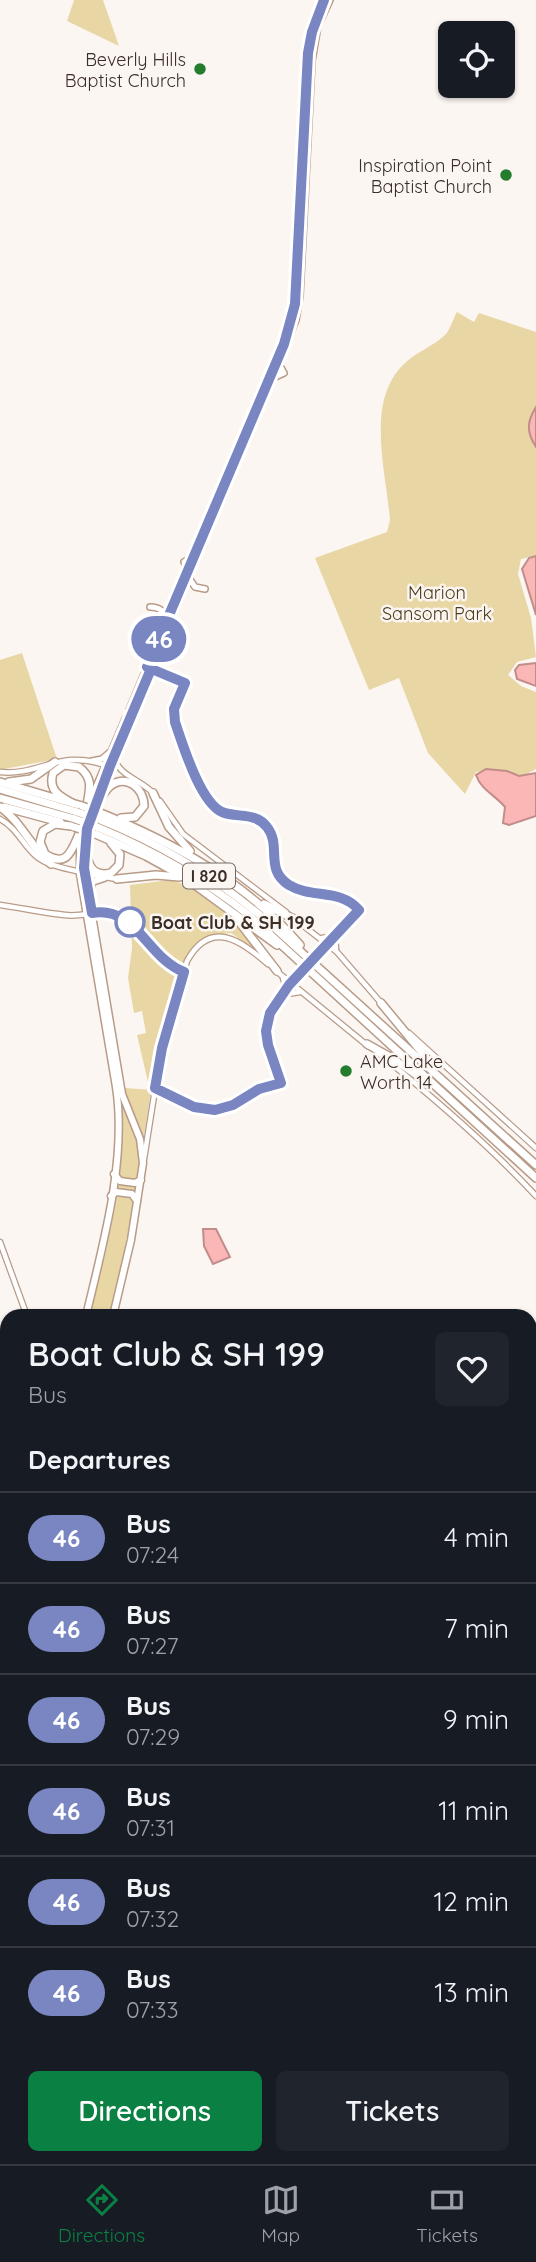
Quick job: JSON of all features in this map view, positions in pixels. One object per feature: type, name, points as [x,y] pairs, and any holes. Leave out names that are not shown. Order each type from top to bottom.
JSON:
[{"type":"highway","points":[[0,781],[11,783],[26,780],[55,762]]},
{"type":"highway","points":[[87,820],[89,865],[97,873],[105,875],[117,868],[120,858],[116,848],[105,839],[87,820],[72,803],[56,793],[52,787],[53,773],[64,765],[79,767],[89,778],[91,790],[87,820],[82,873],[123,1097],[140,1139],[144,1163],[114,1309]]},
{"type":"highway","points":[[0,781],[72,803]]},
{"type":"highway","points":[[87,820],[67,856],[56,859],[45,854],[40,842],[43,831],[55,824],[87,820],[126,819],[135,817],[144,806],[141,791],[129,782],[114,783],[104,793],[87,820]]},
{"type":"highway","name":"I 820","points":[[0,789],[156,844],[213,879],[268,922],[536,1165]]},
{"type":"highway","points":[[153,793],[169,827],[183,845],[282,925],[339,986]]},
{"type":"highway","name":"I 820","points":[[0,798],[87,820],[155,852],[206,882],[250,916],[536,1178]]},
{"type":"highway","points":[[0,806],[146,831],[201,861]]},
{"type":"highway","points":[[0,806],[18,822],[41,856],[51,864]]},
{"type":"highway","points":[[105,839],[146,856],[191,881],[297,959]]},
{"type":"highway","points":[[82,873],[89,897]]},
{"type":"highway","points":[[117,879],[163,874],[191,881]]},
{"type":"highway","points":[[89,913],[92,882],[104,878]]},
{"type":"highway","points":[[242,891],[298,921]]},
{"type":"highway","points":[[231,910],[277,972]]},
{"type":"highway","points":[[381,1003],[460,1095]]},
{"type":"highway","points":[[88,1309],[101,1256],[111,1196],[119,1110],[107,1019]]},
{"type":"highway","points":[[367,1044],[392,1058],[470,1117]]},
{"type":"highway","points":[[114,1174],[120,1181],[136,1183],[141,1180]]},
{"type":"highway","points":[[111,1196],[116,1192],[132,1194],[138,1201]]},
{"type":"highway","points":[[118,1292],[127,1287]]},
{"type":"main road","points":[[87,820],[106,765],[273,378],[294,310],[300,255],[309,45],[324,0]]},
{"type":"main road","points":[[308,96],[316,35],[330,0]]},
{"type":"main road","points":[[269,366],[278,363]]},
{"type":"main road","points":[[87,820],[135,695],[278,363]]},
{"type":"main road","points":[[189,574],[195,587],[205,589]]},
{"type":"main road","points":[[150,607],[158,608],[164,613],[165,624]]},
{"type":"main road","points":[[92,761],[102,759],[113,752]]},
{"type":"main road","points":[[113,752],[120,771],[153,793],[183,834],[337,952],[406,1030],[536,1148]]},
{"type":"main road","points":[[0,772],[16,772],[75,759],[106,765]]},
{"type":"main road","points":[[0,819],[15,829],[37,856],[51,864],[117,879]]},
{"type":"main road","points":[[0,905],[67,916],[110,912],[127,920],[158,957],[184,972]]},
{"type":"main road","points":[[321,938],[335,936],[337,952]]},
{"type":"main road","points":[[144,1163],[162,1048],[184,972],[192,952],[200,944],[221,937],[245,944],[412,1080],[504,1163],[536,1196]]},
{"type":"main road","points":[[277,972],[284,981],[282,993],[301,992]]},
{"type":"main road","points":[[154,1096],[160,1090]]},
{"type":"main road","points":[[0,1242],[24,1309]]},
{"type":"green space","points":[[74,0],[103,0],[119,46],[67,21]]},
{"type":"green space","name":"Marion Sansom Park","points":[[457,312],[474,322],[479,313],[536,332],[536,556],[521,559],[518,574],[531,618],[536,657],[517,662],[508,675],[521,686],[536,692],[536,769],[523,776],[497,770],[476,772],[465,794],[428,753],[399,678],[369,690],[315,558],[387,532],[390,520],[381,438],[385,397],[392,379],[404,364],[444,336]]},
{"type":"green space","points":[[22,653],[57,759],[0,769],[0,660]]},
{"type":"green space","points":[[169,880],[184,884],[210,898],[260,953],[231,933],[209,937],[195,946],[186,959],[153,1082],[148,1082],[137,1035],[146,1033],[142,1011],[134,1013],[128,978],[132,948],[130,885]]},
{"type":"green space","points":[[126,1088],[151,1090],[128,1232],[112,1309],[91,1309],[116,1178],[120,1094]]},
{"type":"shaded area","points":[[536,407],[536,447],[529,427]]},
{"type":"shaded area","points":[[536,556],[536,615],[522,569],[529,558]]},
{"type":"shaded area","points":[[536,663],[536,686],[517,679],[515,670],[519,665]]},
{"type":"shaded area","points":[[486,769],[507,771],[519,776],[536,773],[536,816],[509,825],[503,823],[505,807],[485,789],[476,775]]},
{"type":"shaded area","points":[[203,1229],[216,1229],[230,1257],[213,1264],[204,1246]]},
{"type":"bus line","name":"46","points":[[154,670],[185,683],[174,709],[175,722],[207,799],[219,810],[255,818],[267,826],[274,841],[275,868],[291,886],[343,897],[359,910],[274,1004],[266,1031],[281,1083],[259,1089],[219,1110],[201,1109],[185,1104],[155,1088],[162,1048],[184,972],[158,957],[127,920],[110,912],[92,913],[85,874],[84,847],[96,802],[151,669],[147,667],[292,320],[298,259],[308,53],[312,32],[324,0]]},
{"type":"place","name":"Beverly Hills Baptist Church","points":[[200,69]]},
{"type":"place","name":"Inspiration Point Baptist Church","points":[[506,175]]},
{"type":"place","name":"Boat Club & SH 199","points":[[130,922]]},
{"type":"place","name":"AMC Lake Worth 14","points":[[346,1071]]}]
